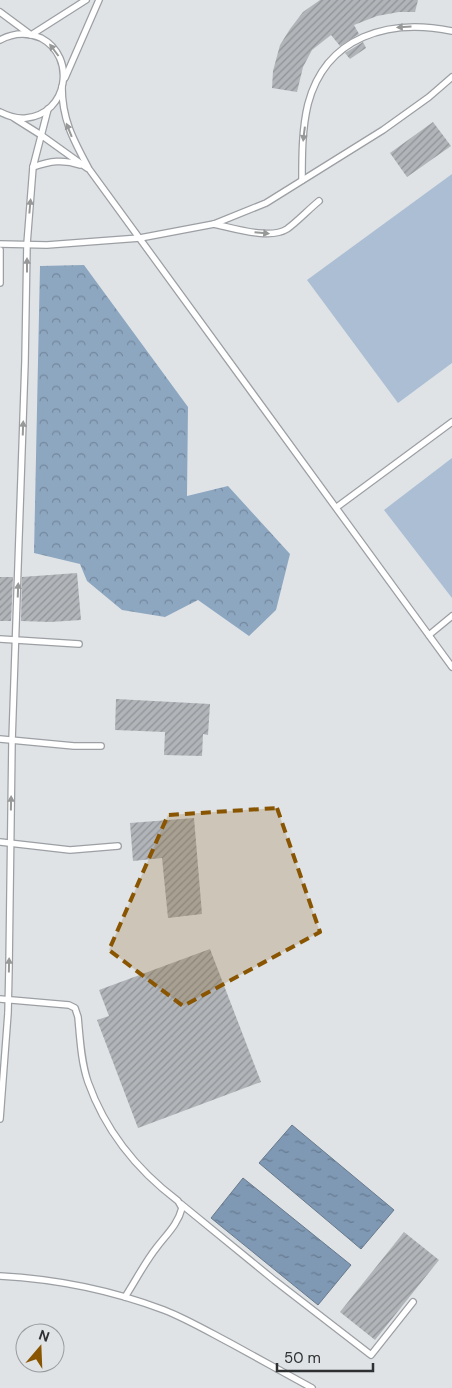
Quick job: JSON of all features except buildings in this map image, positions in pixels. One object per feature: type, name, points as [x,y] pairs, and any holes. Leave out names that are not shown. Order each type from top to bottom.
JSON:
[{"type":"lane","points":[[0,40],[7,36],[31,35],[86,0]]},
{"type":"lane","points":[[12,117],[26,118],[40,114],[52,106],[61,94],[64,80],[99,0]]},
{"type":"lane","points":[[0,12],[31,35],[47,42],[57,52],[63,66],[64,80]]},
{"type":"lane","points":[[302,180],[303,138],[308,104],[317,78],[332,57],[352,42],[378,30],[417,26],[452,31]]},
{"type":"lane","points":[[0,244],[46,245],[140,238],[214,224],[266,203],[383,130],[429,97],[452,77]]},
{"type":"lane","points":[[62,88],[65,118],[76,145],[89,169],[452,667]]},
{"type":"lane","points":[[0,1119],[8,1000],[12,741],[26,362],[27,244],[33,167],[48,109]]},
{"type":"lane","points":[[0,112],[12,117],[41,135],[89,169]]},
{"type":"lane","points":[[33,167],[47,162],[60,161],[70,162],[89,169]]},
{"type":"lane","points":[[214,224],[251,232],[275,234],[286,230],[319,201]]},
{"type":"lane","points":[[0,250],[0,283]]},
{"type":"lane","points":[[337,507],[452,422]]},
{"type":"lane","points":[[429,635],[452,616]]},
{"type":"lane","points":[[0,639],[79,644]]},
{"type":"lane","points":[[0,739],[74,746],[101,746]]},
{"type":"lane","points":[[0,842],[70,850],[118,846]]},
{"type":"lane","points":[[0,999],[68,1004],[75,1008],[88,1081],[102,1115],[134,1161],[178,1201],[274,1280],[371,1355],[413,1302]]},
{"type":"lane","points":[[125,1297],[156,1248],[180,1217],[182,1208],[178,1201]]},
{"type":"lane","points":[[0,1276],[92,1288],[164,1310],[192,1323],[312,1388]]},
{"type":"highlighted area","points":[[277,808],[320,932],[183,1006],[109,950],[168,815]]},
{"type":"green space","points":[[84,265],[188,407],[187,496],[228,486],[290,554],[276,610],[249,636],[198,600],[165,617],[122,610],[87,581],[80,564],[34,553],[40,266]]},
{"type":"shaded area","points":[[452,174],[452,363],[398,403],[307,280]]},
{"type":"shaded area","points":[[452,458],[452,598],[384,510]]},
{"type":"water","points":[[292,1125],[394,1210],[361,1249],[259,1163]]},
{"type":"water","points":[[243,1178],[351,1265],[318,1305],[211,1218]]}]
